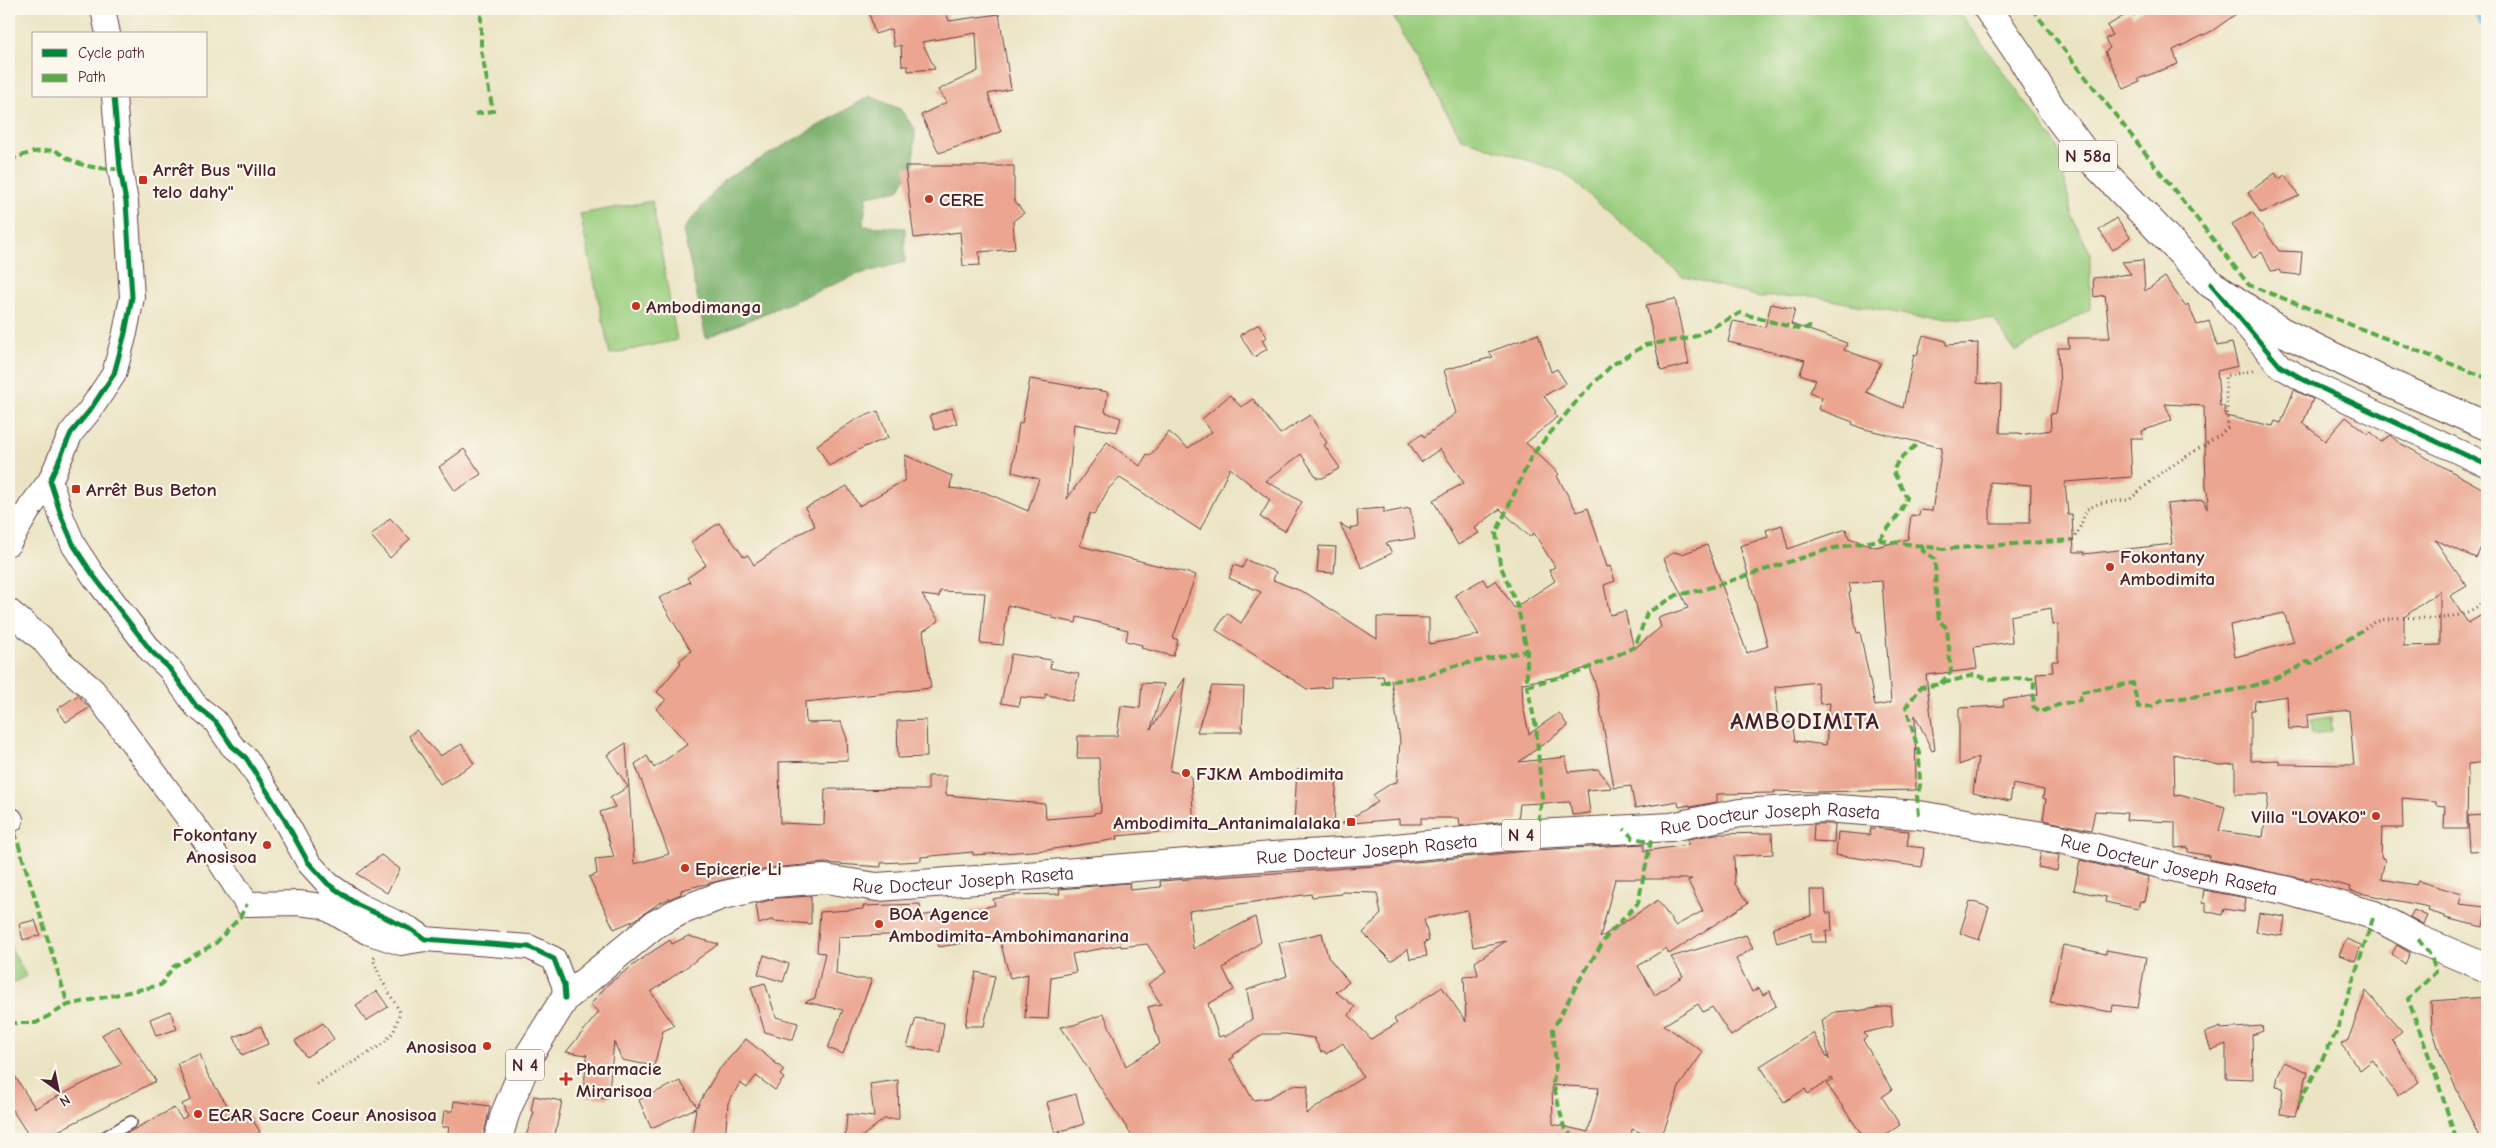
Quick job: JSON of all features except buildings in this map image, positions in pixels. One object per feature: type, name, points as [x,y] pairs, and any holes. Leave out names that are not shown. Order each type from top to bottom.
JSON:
[{"type":"main road","name":"N 58a","points":[[1988,9],[2021,57],[2052,109],[2085,153],[2211,284],[2281,331],[2379,379],[2487,426]]},
{"type":"main road","name":"Rue Docteur Joseph Raseta","points":[[498,1139],[505,1114],[530,1054],[565,998],[654,925],[680,911],[720,896],[775,883],[825,880],[877,887],[978,880],[1263,857],[1376,850],[1536,834],[1672,827],[1740,813],[1824,808],[1918,814],[2060,839],[2193,872],[2285,890],[2374,915],[2418,939],[2487,968]]},
{"type":"street","points":[[103,9],[108,32]]},
{"type":"street","points":[[9,543],[31,506],[50,481],[70,433],[90,410],[114,374],[125,334],[132,297],[126,202],[120,169],[114,98]]},
{"type":"street","points":[[2211,284],[2280,366],[2317,386],[2487,465]]},
{"type":"street","points":[[50,481],[62,518],[74,546],[93,575],[151,651],[169,668],[196,706],[215,721],[232,746],[246,758],[282,815],[308,862],[328,884],[358,905],[412,930],[425,939]]},
{"type":"street","points":[[9,611],[42,639],[60,662],[92,690],[215,854],[247,904],[298,903],[323,906],[367,932],[401,943],[425,939],[529,947],[554,959],[564,985],[565,998]]},
{"type":"lane","points":[[102,1139],[131,1122]]},
{"type":"path","points":[[2072,540],[2078,532],[2087,509],[2100,503],[2129,500],[2162,472],[2212,441],[2228,427],[2225,376],[2280,366]]},
{"type":"path","points":[[2361,631],[2377,621],[2405,617],[2430,620],[2456,618],[2487,599]]},
{"type":"path","points":[[317,1084],[383,1044],[394,1031],[400,1012],[380,977],[373,959],[383,949],[401,943]]},
{"type":"green space","points":[[1389,9],[1957,9],[2058,147],[2072,217],[2090,252],[2090,309],[2015,352],[1994,319],[1916,317],[1812,296],[1760,297],[1682,276],[1563,172],[1461,138]]},
{"type":"green space","points":[[870,96],[900,109],[915,129],[914,163],[899,190],[867,196],[863,226],[905,228],[905,262],[856,275],[706,338],[683,230],[724,180]]},
{"type":"green space","name":"Ambodimanga","points":[[652,201],[677,340],[610,354],[580,214]]},
{"type":"green space","points":[[2331,717],[2332,731],[2313,734],[2311,720]]},
{"type":"green space","points":[[9,944],[26,976],[9,986]]},
{"type":"waterway","points":[[2483,9],[2487,18]]},
{"type":"marked path","points":[[475,114],[493,111],[481,50],[481,9]]},
{"type":"marked path","points":[[2032,9],[2249,285],[2487,378]]},
{"type":"marked path","points":[[9,160],[33,152],[55,150],[71,160],[86,166],[120,169]]},
{"type":"marked path","points":[[1536,834],[1542,798],[1536,727],[1527,686],[1527,651],[1518,608],[1500,564],[1496,533],[1532,455],[1581,396],[1612,365],[1645,345],[1691,338],[1740,313],[1798,329],[1811,327]]},
{"type":"marked path","points":[[1879,540],[1900,513],[1907,498],[1893,471],[1898,461],[1916,445]]},
{"type":"marked path","points":[[1527,686],[1579,672],[1635,647],[1647,613],[1677,595],[1702,590],[1829,549],[1879,540],[1943,549],[2072,540]]},
{"type":"marked path","points":[[1922,546],[1923,551],[1935,559],[1939,621],[1947,628],[1951,672],[1940,684],[1974,675],[1990,679],[2034,678],[2033,706],[2041,712],[2058,705],[2080,700],[2081,692],[2133,683],[2138,707],[2152,706],[2161,700],[2237,690],[2273,679],[2307,662],[2312,663],[2361,631]]},
{"type":"marked path","points":[[1381,683],[1429,675],[1454,666],[1527,651]]},
{"type":"marked path","points":[[1919,815],[1917,796],[1920,786],[1919,753],[1906,707],[1921,687],[1940,684]]},
{"type":"marked path","points":[[11,820],[68,1005]]},
{"type":"marked path","points":[[1572,1139],[1572,1136],[1564,1127],[1553,1083],[1556,1065],[1553,1029],[1577,984],[1607,936],[1638,903],[1651,841],[1633,838],[1624,829]]},
{"type":"marked path","points":[[9,1023],[36,1023],[68,1005],[161,985],[173,967],[216,943],[240,917],[247,904]]},
{"type":"marked path","points":[[2299,1103],[2336,1033],[2374,915]]},
{"type":"marked path","points":[[2418,939],[2431,956],[2436,972],[2408,999],[2434,1070],[2456,1139]]},
{"type":"cycle path","points":[[114,98],[120,169],[126,202],[132,297],[114,374],[90,410],[71,433],[50,481],[62,518],[74,546],[93,575],[151,651],[169,668],[196,706],[215,721],[232,746],[246,758],[282,815],[308,862],[328,884],[358,905],[412,930],[425,939],[529,947],[554,959],[564,985],[565,998]]},
{"type":"cycle path","points":[[2211,284],[2280,366],[2308,382],[2487,465]]},
{"type":"place","name":"Arrêt Bus \"Villa telo dahy\"","points":[[143,180]]},
{"type":"place","name":"CERE","points":[[929,199]]},
{"type":"place","name":"Ambodimanga","points":[[636,306]]},
{"type":"place","name":"Arrêt Bus Beton","points":[[76,489]]},
{"type":"place","name":"Fokontany Ambodimita","points":[[2110,567]]},
{"type":"place","name":"FJKM Ambodimita","points":[[1186,773]]},
{"type":"place","name":"Villa \"LOVAKO\"","points":[[2376,816]]},
{"type":"place","name":"Ambodimita_Antanimalalaka","points":[[1351,822]]},
{"type":"place","name":"Fokontany Anosisoa","points":[[267,845]]},
{"type":"place","name":"Epicerie Li","points":[[685,868]]},
{"type":"place","name":"BOA Agence Ambodimita-Ambohimanarina","points":[[879,924]]},
{"type":"place","name":"Anosisoa","points":[[487,1046]]},
{"type":"place","name":"Pharmacie Mirarisoa","points":[[566,1079]]},
{"type":"place","name":"ECAR Sacre Coeur Anosisoa","points":[[198,1114]]},
{"type":"district","name":"AMBODIMITA","points":[[1805,721]]}]
